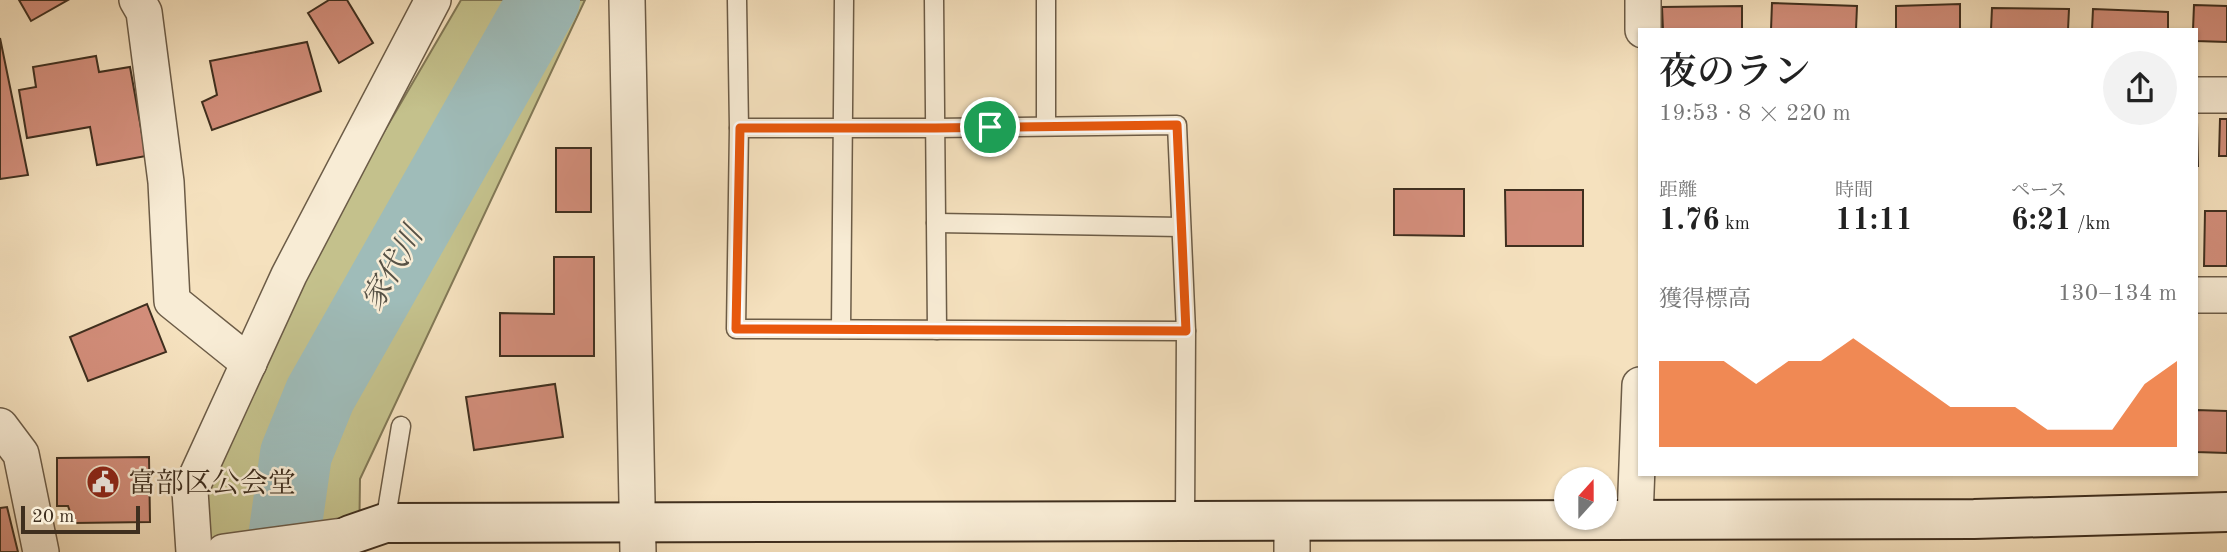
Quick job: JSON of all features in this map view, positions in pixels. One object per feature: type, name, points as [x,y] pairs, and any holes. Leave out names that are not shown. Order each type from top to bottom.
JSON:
[{"type":"street","points":[[137,0],[144,12],[166,182],[172,301],[249,363]]},
{"type":"street","points":[[194,552],[190,491],[289,275],[433,0]]},
{"type":"street","points":[[626,0],[638,537]]},
{"type":"street","points":[[1643,0],[1643,28]]},
{"type":"street","points":[[2198,94],[2227,95]]},
{"type":"street","points":[[2198,295],[2227,295]]},
{"type":"street","points":[[0,426],[21,454],[41,552]]},
{"type":"street","points":[[1635,520],[1638,439]]},
{"type":"street","points":[[224,552],[350,535],[385,523],[638,537],[1185,520],[1292,536],[1635,520],[1974,519],[2227,512]]},
{"type":"lane","points":[[737,0],[740,128],[736,329],[1186,331]]},
{"type":"lane","points":[[841,329],[844,0]]},
{"type":"lane","points":[[934,0],[937,330]]},
{"type":"lane","points":[[1046,0],[1046,126]]},
{"type":"lane","points":[[740,128],[1177,125],[1186,331],[1185,520]]},
{"type":"lane","points":[[936,223],[1181,227]]},
{"type":"lane","points":[[385,523],[401,426]]},
{"type":"shaded area","points":[[461,0],[585,0],[360,479],[359,552],[195,552],[199,470],[249,363]]},
{"type":"building","points":[[19,0],[68,0],[31,21]]},
{"type":"building","points":[[329,0],[347,0],[373,43],[339,63],[308,13]]},
{"type":"building","points":[[1772,3],[1857,6],[1856,28],[1771,28]]},
{"type":"building","points":[[1960,4],[1960,28],[1896,28],[1896,6]]},
{"type":"building","points":[[2194,5],[2227,6],[2227,42],[2198,41],[2198,28],[2193,28]]},
{"type":"building","points":[[1742,6],[1742,28],[1663,28],[1662,7]]},
{"type":"building","points":[[1992,8],[2069,9],[2068,28],[1991,28]]},
{"type":"building","points":[[2093,9],[2168,12],[2168,28],[2092,28]]},
{"type":"building","points":[[0,38],[28,175],[0,179]]},
{"type":"building","points":[[307,42],[321,91],[212,130],[202,102],[217,95],[210,61]]},
{"type":"building","points":[[96,56],[99,72],[130,67],[146,156],[97,165],[90,127],[27,138],[19,90],[36,87],[33,67]]},
{"type":"building","points":[[2220,119],[2227,119],[2227,156],[2219,156]]},
{"type":"building","points":[[556,148],[591,148],[591,212],[556,212]]},
{"type":"building","points":[[1394,189],[1464,189],[1464,236],[1394,235]]},
{"type":"building","points":[[1505,190],[1583,190],[1583,246],[1506,246]]},
{"type":"building","points":[[2205,211],[2227,211],[2227,266],[2204,266]]},
{"type":"building","points":[[554,257],[594,257],[594,356],[500,356],[500,313],[554,314]]},
{"type":"building","points":[[147,304],[166,352],[88,381],[70,337]]},
{"type":"building","points":[[555,384],[563,437],[474,450],[466,397]]},
{"type":"building","points":[[2198,410],[2227,411],[2227,453],[2198,452]]},
{"type":"building","name":"富部区公会堂","points":[[149,457],[150,522],[74,523],[68,506],[57,506],[57,458]]},
{"type":"building","points":[[7,507],[18,552],[0,552],[0,508]]},
{"type":"waterway","name":"家代川","points":[[282,552],[296,454],[320,395],[544,0]]},
{"type":"place","name":"富部区公会堂","points":[[103,482]]},
{"type":"route","points":[[1177,125],[1186,331],[736,329],[740,128],[990,127],[1177,125]]}]
